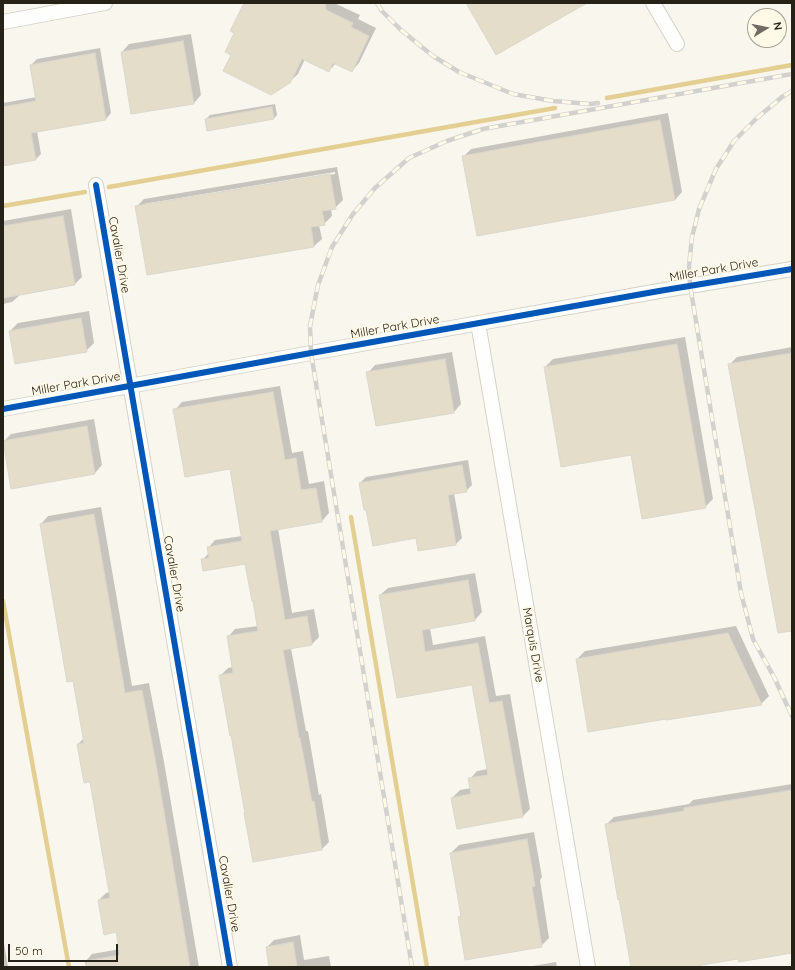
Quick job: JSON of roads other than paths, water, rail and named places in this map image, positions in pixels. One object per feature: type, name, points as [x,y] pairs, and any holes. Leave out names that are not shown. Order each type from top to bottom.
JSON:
[{"type":"street","points":[[3,22],[106,3]]},
{"type":"street","points":[[653,3],[677,44]]},
{"type":"street","name":"Cavalier Drive","points":[[96,185],[230,967]]},
{"type":"street","name":"Miller Park Drive","points":[[3,409],[310,352],[682,286],[792,269]]},
{"type":"street","name":"Marquis Drive","points":[[478,323],[588,967]]},
{"type":"waterway","points":[[607,98],[792,65]]},
{"type":"waterway","points":[[109,187],[555,108]]},
{"type":"waterway","points":[[3,206],[85,192]]},
{"type":"waterway","points":[[351,517],[427,967]]},
{"type":"waterway","points":[[3,601],[69,967]]},
{"type":"railway","points":[[377,3],[382,11],[401,30],[433,56],[459,72],[513,94],[553,101],[590,104],[598,103]]},
{"type":"railway","points":[[412,967],[311,353],[310,326],[318,285],[332,247],[353,214],[375,188],[409,158],[447,141],[483,129],[792,74]]},
{"type":"railway","points":[[792,91],[782,97],[757,118],[734,141],[716,169],[699,209],[692,237],[689,266],[690,285],[741,593],[753,639],[774,677],[792,716]]}]
